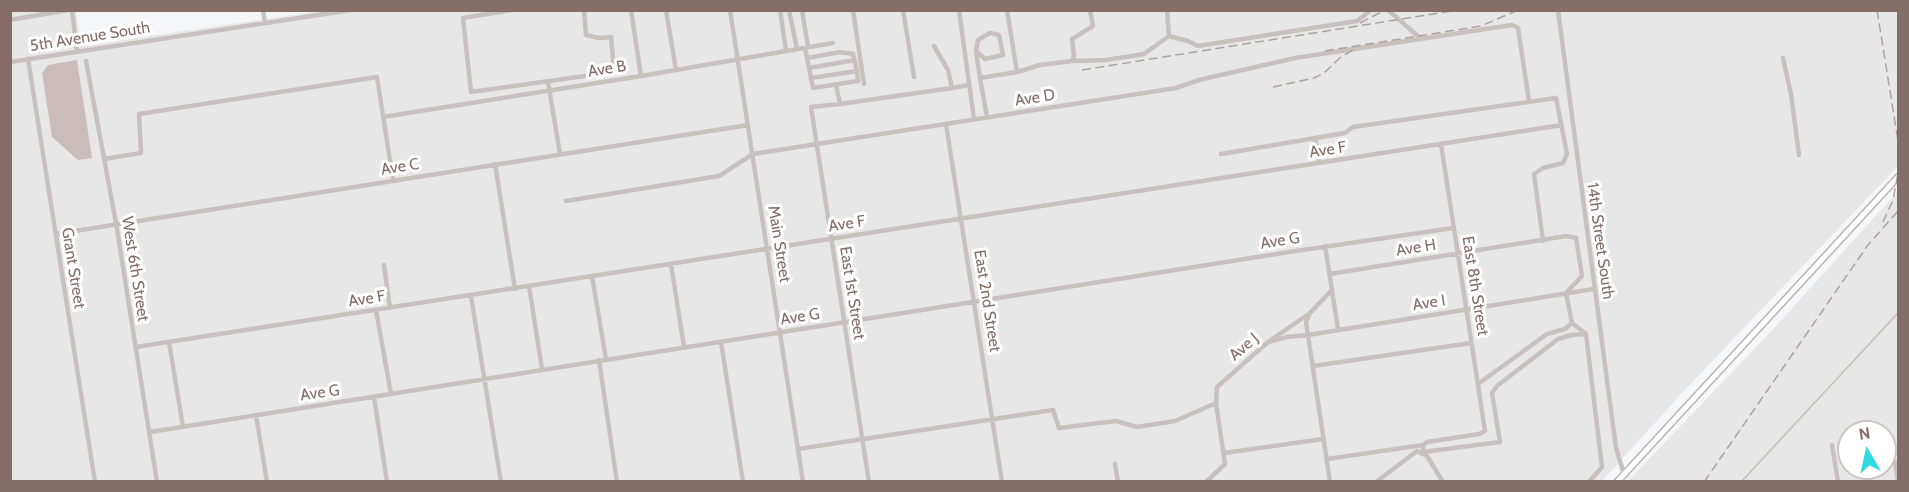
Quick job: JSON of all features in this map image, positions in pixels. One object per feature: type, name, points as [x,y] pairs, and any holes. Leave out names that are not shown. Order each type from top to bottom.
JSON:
[{"type":"main road","points":[[1617,482],[1899,177]]},
{"type":"street","points":[[10,20],[70,10],[77,51]]},
{"type":"street","points":[[263,10],[265,23]]},
{"type":"street","name":"5th Avenue South","points":[[10,62],[351,10]]},
{"type":"street","points":[[512,10],[463,18],[471,92],[606,73],[614,69],[611,37],[586,35],[584,10]]},
{"type":"street","points":[[631,10],[641,76]]},
{"type":"street","points":[[666,10],[676,70]]},
{"type":"street","name":"Main Street","points":[[730,10],[803,482]]},
{"type":"street","points":[[780,10],[786,51]]},
{"type":"street","points":[[789,10],[797,49]]},
{"type":"street","points":[[802,10],[807,58],[813,88],[858,81],[853,54],[840,52],[807,58]]},
{"type":"street","points":[[853,10],[864,84]]},
{"type":"street","points":[[903,10],[914,77]]},
{"type":"street","points":[[959,10],[974,119]]},
{"type":"street","points":[[1007,10],[1017,72]]},
{"type":"street","points":[[1072,61],[1074,56],[1072,39],[1093,26],[1090,10]]},
{"type":"street","points":[[1167,10],[1169,36]]},
{"type":"street","points":[[1169,36],[1198,46],[1357,21],[1371,10]]},
{"type":"street","points":[[1388,10],[1420,38]]},
{"type":"street","name":"14th Street South","points":[[1558,10],[1616,448],[1624,474]]},
{"type":"street","name":"Ave D","points":[[566,201],[719,176],[753,154],[1176,88],[1199,80],[1295,57],[1512,25],[1518,28],[1528,101]]},
{"type":"street","points":[[976,51],[985,59],[1003,55],[999,35],[990,33],[978,40],[976,51],[987,117]]},
{"type":"street","points":[[980,78],[1072,61],[1106,60],[1144,54],[1169,36]]},
{"type":"street","name":"Ave B","points":[[383,117],[833,43]]},
{"type":"street","points":[[934,46],[948,70],[952,88]]},
{"type":"street","points":[[1783,58],[1791,94],[1799,155]]},
{"type":"street","name":"Grant Street","points":[[28,59],[95,482]]},
{"type":"street","points":[[809,68],[855,60]]},
{"type":"street","name":"West 6th Street","points":[[86,61],[116,224],[158,482]]},
{"type":"street","points":[[811,78],[857,71]]},
{"type":"street","points":[[104,159],[141,153],[139,114],[377,77],[393,180]]},
{"type":"street","points":[[548,82],[560,154]]},
{"type":"street","points":[[836,85],[840,104],[969,86]]},
{"type":"street","points":[[1221,154],[1345,133],[1353,128],[1556,98],[1567,154],[1563,163],[1543,168],[1534,174],[1543,241]]},
{"type":"street","name":"East 1st Street","points":[[840,104],[811,107],[869,482]]},
{"type":"street","name":"Ave C","points":[[56,234],[748,124]]},
{"type":"street","name":"East 2nd Street","points":[[946,124],[1002,482]]},
{"type":"street","name":"Ave F","points":[[136,347],[1562,125]]},
{"type":"street","points":[[1315,138],[1319,163]]},
{"type":"street","name":"East 8th Street","points":[[1423,445],[1427,442],[1479,435],[1485,431],[1441,144]]},
{"type":"street","points":[[495,164],[515,289]]},
{"type":"street","name":"Ave G","points":[[150,432],[684,346],[1453,228]]},
{"type":"street","name":"Ave H","points":[[1330,274],[1566,236],[1576,238],[1582,276],[1566,293]]},
{"type":"street","points":[[1325,246],[1338,329]]},
{"type":"street","points":[[671,264],[684,346]]},
{"type":"street","points":[[384,265],[390,308]]},
{"type":"street","points":[[592,276],[606,359]]},
{"type":"street","points":[[529,286],[542,369]]},
{"type":"street","name":"Ave I","points":[[1268,342],[1287,337],[1594,289]]},
{"type":"street","name":"Ave J","points":[[1216,403],[1217,387],[1268,342],[1310,313],[1332,290]]},
{"type":"street","points":[[1566,293],[1572,323],[1586,334],[1602,467],[1588,482]]},
{"type":"street","points":[[471,296],[501,482]]},
{"type":"street","points":[[376,310],[391,394]]},
{"type":"street","points":[[1310,313],[1306,322],[1330,482]]},
{"type":"street","points":[[1478,384],[1547,334],[1565,329],[1572,323]]},
{"type":"street","points":[[1376,482],[1417,451],[1500,442],[1492,393],[1497,386],[1558,339],[1586,334]]},
{"type":"street","points":[[170,342],[183,427]]},
{"type":"street","points":[[721,342],[742,482]]},
{"type":"street","points":[[1313,366],[1471,343]]},
{"type":"street","points":[[599,360],[617,482]]},
{"type":"street","points":[[374,397],[387,482]]},
{"type":"street","points":[[798,449],[1053,410],[1059,428],[1116,421],[1137,427],[1175,421],[1216,403],[1225,464],[1206,482]]},
{"type":"street","points":[[256,415],[267,482]]},
{"type":"street","points":[[1224,453],[1323,439]]},
{"type":"street","points":[[1328,459],[1423,445],[1423,452],[1443,482]]},
{"type":"street","points":[[1832,445],[1838,482]]},
{"type":"street","points":[[1115,464],[1118,482]]},
{"type":"street","points":[[1215,475],[1220,482]]},
{"type":"shaded area","points":[[326,10],[1898,11],[1898,166],[1682,393],[1602,481],[11,481],[10,11],[76,11],[82,46]]},
{"type":"shaded area","points":[[77,60],[92,158],[78,160],[52,137],[42,73],[48,65]]},
{"type":"shaded area","points":[[1898,191],[1898,481],[1627,482],[1776,326]]},
{"type":"waterway","points":[[1741,482],[1898,313]]},
{"type":"railway","points":[[1360,23],[1385,10]]},
{"type":"railway","points":[[1082,70],[1458,10]]},
{"type":"railway","points":[[1325,51],[1481,26],[1518,10]]},
{"type":"railway","points":[[1877,10],[1898,141]]},
{"type":"railway","points":[[1273,87],[1314,78],[1355,49]]},
{"type":"railway","points":[[1883,222],[1893,200],[1898,173]]},
{"type":"railway","points":[[1704,482],[1868,245],[1898,211]]}]
